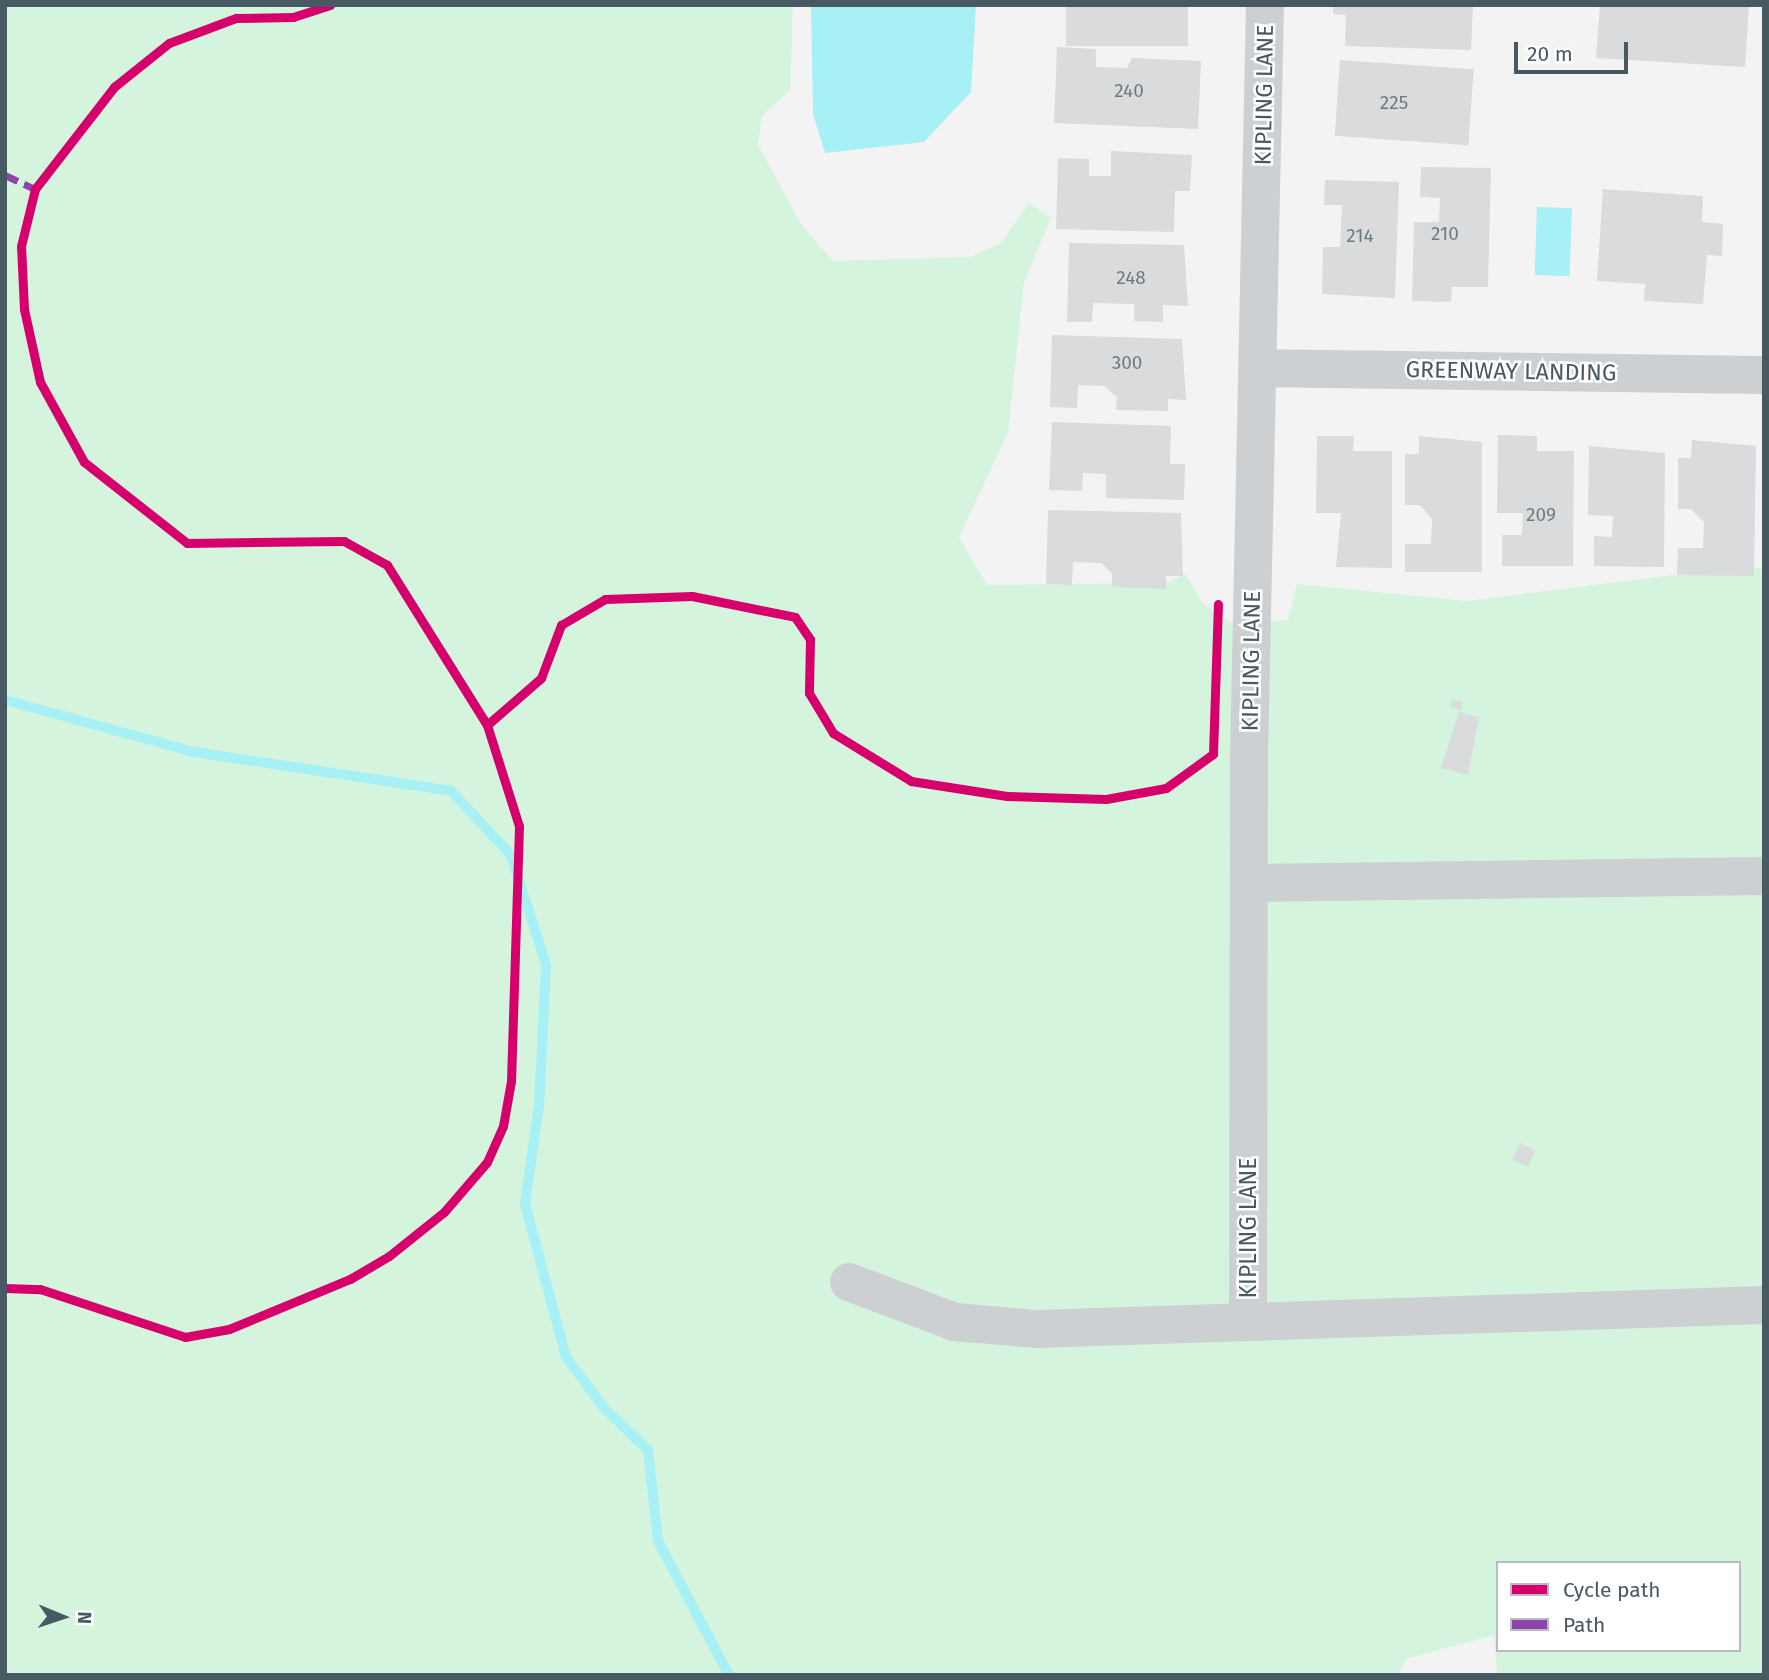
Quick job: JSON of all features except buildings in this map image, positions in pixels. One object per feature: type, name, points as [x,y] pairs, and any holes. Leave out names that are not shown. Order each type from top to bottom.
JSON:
[{"type":"street","name":"KIPLING LANE","points":[[1248,1318],[1249,883],[1265,5]]},
{"type":"street","name":"GREENWAY LANDING","points":[[1259,368],[1764,375]]},
{"type":"street","points":[[1249,883],[1764,876]]},
{"type":"street","points":[[849,1282],[955,1322],[1036,1329],[1248,1318],[1764,1305]]},
{"type":"green space","points":[[5,5],[793,5],[790,90],[762,116],[758,145],[801,224],[833,261],[970,257],[1001,243],[1029,203],[1051,218],[1024,282],[1008,433],[959,537],[987,585],[1168,583],[1185,574],[1203,603],[1231,623],[1288,620],[1297,584],[1467,601],[1745,566],[1764,569],[1764,1675],[1497,1675],[1494,1635],[1406,1659],[1398,1675],[5,1675]]},
{"type":"water","points":[[811,5],[976,5],[971,92],[924,142],[825,153],[813,114]]},
{"type":"water","points":[[1537,207],[1572,208],[1570,276],[1535,275]]},
{"type":"waterway","points":[[5,700],[194,752],[451,791],[511,855],[546,965],[539,1106],[525,1204],[566,1357],[604,1408],[648,1450],[658,1541],[729,1675]]},
{"type":"marked path","points":[[5,175],[35,189]]},
{"type":"cycle path","points":[[5,1288],[40,1289],[185,1337],[229,1329],[350,1279],[389,1256],[444,1212],[487,1162],[503,1126],[511,1081],[519,826],[487,725],[387,565],[344,541],[187,543],[84,462],[40,382],[24,309],[21,246],[35,189],[114,87],[169,43],[236,18],[293,17],[330,5]]},
{"type":"cycle path","points":[[487,725],[541,678],[561,625],[605,599],[692,596],[795,617],[810,639],[809,693],[833,733],[911,781],[1007,796],[1106,799],[1166,788],[1213,754],[1218,604]]}]
